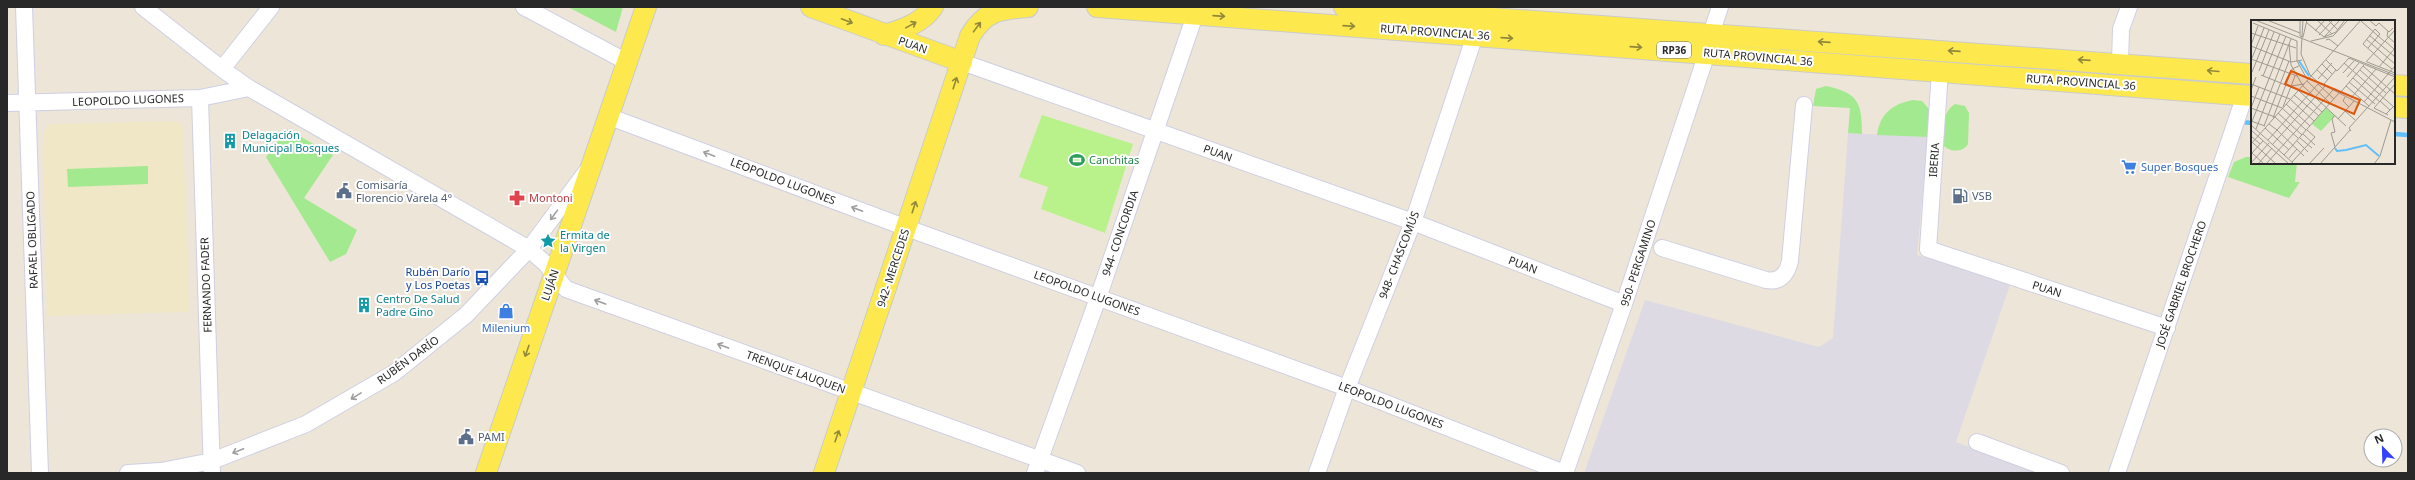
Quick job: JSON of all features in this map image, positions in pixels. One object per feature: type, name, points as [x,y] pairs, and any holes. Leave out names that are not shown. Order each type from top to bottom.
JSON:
[{"type":"main road","name":"LUJÁN","points":[[486,473],[553,275],[610,116],[646,7]]},
{"type":"main road","name":"PUAN","points":[[810,7],[962,62]]},
{"type":"main road","points":[[884,35],[913,24],[927,15],[933,7]]},
{"type":"main road","name":"942- MERCEDES","points":[[824,473],[970,36],[985,17],[993,12],[1028,7]]},
{"type":"main road","name":"RUTA PROVINCIAL 36","points":[[1097,7],[1475,35],[1709,43],[2120,63],[2251,74]]},
{"type":"main road","name":"RUTA PROVINCIAL 36","points":[[1344,7],[1709,43],[1940,71],[2249,95]]},
{"type":"main road","points":[[2395,85],[2408,86]]},
{"type":"main road","points":[[2395,107],[2408,108]]},
{"type":"street","name":"RAFAEL OBLIGADO","points":[[24,7],[40,473]]},
{"type":"street","name":"TRENQUE LAUQUEN","points":[[143,7],[222,69],[249,88],[530,249],[546,264],[553,275],[566,289],[852,392],[1037,466],[1077,473]]},
{"type":"street","points":[[222,69],[270,7]]},
{"type":"street","points":[[524,7],[627,62]]},
{"type":"street","name":"950- PERGAMINO","points":[[1564,473],[1624,304],[1720,7]]},
{"type":"street","points":[[2120,63],[2121,29],[2129,7]]},
{"type":"street","name":"944- CONCORDIA","points":[[1037,466],[1098,298],[1195,15]]},
{"type":"street","name":"948- CHASCOMÚS","points":[[1317,473],[1347,388],[1412,222],[1475,35]]},
{"type":"street","name":"PUAN","points":[[962,62],[1412,222],[1624,304]]},
{"type":"street","name":"IBERIA","points":[[1928,250],[1940,71]]},
{"type":"street","name":"LEOPOLDO LUGONES","points":[[7,103],[200,98],[249,88]]},
{"type":"street","name":"JOSÉ GABRIEL BROCHERO","points":[[2117,473],[2166,328],[2249,95]]},
{"type":"street","name":"FERNANDO FADER","points":[[200,98],[212,467]]},
{"type":"street","points":[[1662,248],[1766,280],[1778,280],[1785,274],[1790,261],[1804,105]]},
{"type":"street","name":"LEOPOLDO LUGONES","points":[[610,116],[907,228],[1347,388],[1564,473]]},
{"type":"street","name":"RUBÉN DARÍO","points":[[128,473],[165,472],[212,467],[306,424],[394,373],[466,315],[530,249],[594,161]]},
{"type":"street","name":"PUAN","points":[[1928,250],[2166,328]]},
{"type":"street","points":[[1977,442],[2061,473]]},
{"type":"shaded area","points":[[177,121],[183,125],[189,312],[47,316],[43,132],[50,124]]},
{"type":"shaded area","points":[[1848,133],[1928,137],[1917,255],[2010,285],[1956,442],[2038,473],[1584,473],[1645,300],[1819,347],[1833,338]]},
{"type":"green space","points":[[568,7],[623,7],[616,32]]},
{"type":"green space","points":[[1826,86],[1845,92],[1856,101],[1861,114],[1862,134],[1848,133],[1850,108],[1813,106],[1816,89]]},
{"type":"green space","points":[[1913,100],[1922,101],[1929,109],[1928,137],[1877,135],[1884,115],[1899,104]]},
{"type":"green space","points":[[1955,104],[1965,106],[1969,113],[1968,144],[1963,149],[1959,150],[1952,150],[1943,145],[1945,117],[1947,112]]},
{"type":"green space","name":"Canchitas","points":[[1042,115],[1133,144],[1105,233],[1041,209],[1048,187],[1019,177]]},
{"type":"green space","points":[[287,129],[333,155],[304,198],[357,230],[346,254],[330,262],[266,157]]},
{"type":"green space","points":[[2246,157],[2251,157],[2251,164],[2297,164],[2295,182],[2300,182],[2289,198],[2228,177],[2234,162]]},
{"type":"green space","points":[[148,166],[148,184],[68,187],[67,169]]},
{"type":"waterway","points":[[2241,122],[2251,123]]},
{"type":"waterway","points":[[2395,134],[2408,135]]},
{"type":"place","name":"Delagación Municipal Bosques","points":[[230,141]]},
{"type":"place","name":"Canchitas","points":[[1077,160]]},
{"type":"place","name":"Super Bosques","points":[[2129,167]]},
{"type":"place","name":"Comisaría Florencio Varela 4°","points":[[344,191]]},
{"type":"place","name":"VSB","points":[[1960,196]]},
{"type":"place","name":"Montoni","points":[[517,198]]},
{"type":"place","name":"Ermita de la Virgen","points":[[548,241]]},
{"type":"place","name":"Rubén Darío y Los Poetas","points":[[482,278]]},
{"type":"place","name":"Centro De Salud Padre Gino","points":[[364,305]]},
{"type":"place","name":"Milenium","points":[[506,311]]},
{"type":"place","name":"PAMI","points":[[466,437]]}]
